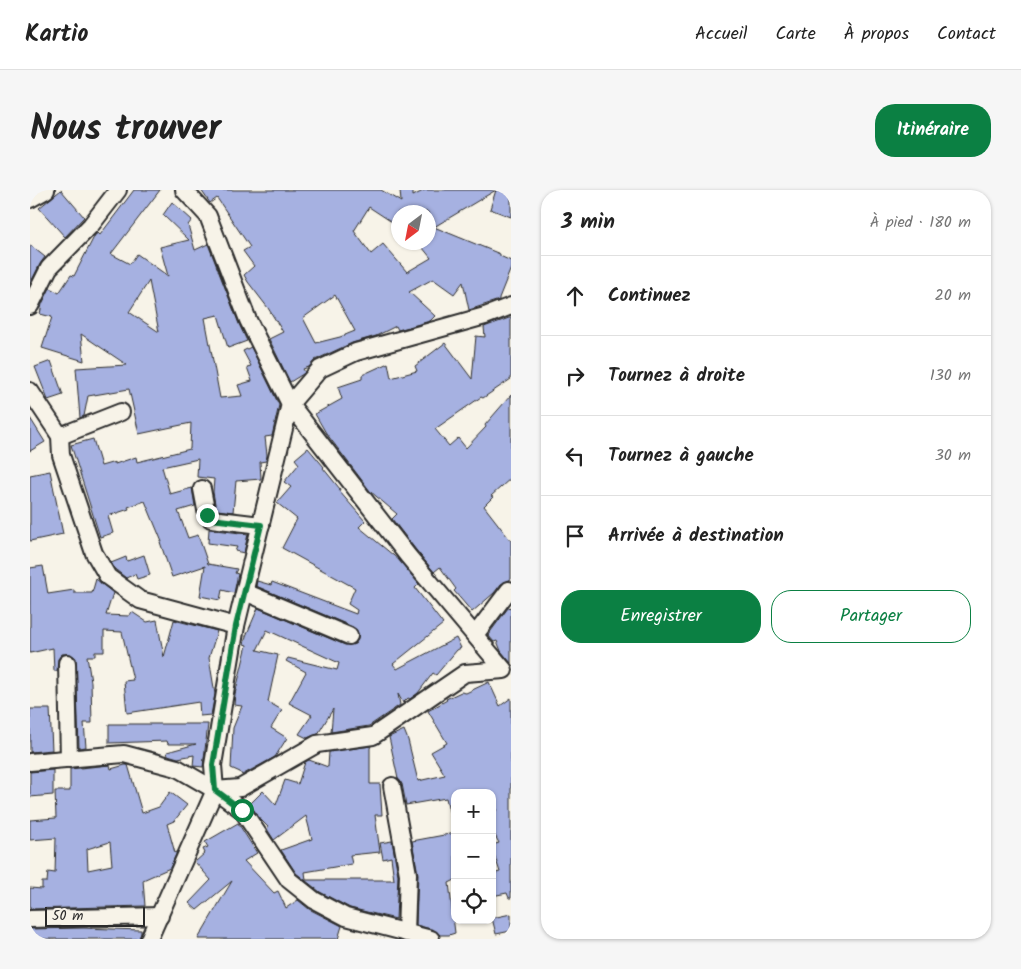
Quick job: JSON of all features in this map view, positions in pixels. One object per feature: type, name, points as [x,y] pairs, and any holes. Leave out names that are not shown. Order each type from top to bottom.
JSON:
[{"type":"street","points":[[30,199],[46,190]]},
{"type":"street","points":[[30,306],[48,268],[91,225],[118,190]]},
{"type":"street","points":[[184,190],[208,216],[248,320],[290,404],[408,556],[509,673]]},
{"type":"street","points":[[150,939],[215,790],[213,765],[236,626],[290,404],[320,368],[356,352],[485,316],[511,306]]},
{"type":"street","points":[[30,391],[60,436],[61,455],[94,553],[108,577],[140,600],[236,626]]},
{"type":"street","points":[[60,436],[121,412]]},
{"type":"street","points":[[202,489],[209,518],[261,525]]},
{"type":"street","points":[[475,635],[509,590]]},
{"type":"street","points":[[245,592],[349,636]]},
{"type":"street","points":[[67,663],[69,759]]},
{"type":"street","points":[[215,790],[240,788],[317,744],[373,736],[465,674],[509,673]]},
{"type":"street","points":[[30,762],[124,754],[177,768],[215,790],[242,810],[289,880],[314,900],[346,917],[431,939]]},
{"type":"street","points":[[392,786],[408,874],[406,933]]},
{"type":"street","points":[[30,919],[160,916]]},
{"type":"building","points":[[61,190],[84,217],[65,237],[39,208]]},
{"type":"building","points":[[134,190],[160,190],[111,254],[130,264],[137,254],[168,276],[160,247],[189,240],[163,215],[172,202],[192,220],[188,225],[195,250],[208,244],[247,341],[228,348],[218,315],[205,318],[220,398],[242,396],[238,385],[252,381],[247,367],[251,366],[243,351],[251,347],[279,405],[272,436],[265,437],[267,455],[266,461],[260,462],[261,479],[236,481],[233,512],[216,510],[213,492],[214,479],[197,477],[198,459],[162,467],[170,494],[192,488],[195,506],[178,511],[188,538],[198,535],[208,564],[237,569],[235,573],[238,574],[234,593],[222,590],[220,600],[200,596],[205,566],[172,577],[160,542],[162,542],[145,501],[108,516],[113,533],[100,537],[71,445],[93,439],[101,466],[115,462],[115,464],[136,457],[137,462],[190,449],[191,423],[139,434],[129,389],[88,396],[84,416],[80,418],[76,368],[127,365],[81,334],[84,361],[42,348],[52,317],[40,314],[42,304],[50,288],[59,293],[71,275],[74,276],[95,235],[98,233],[100,235]],"holes":[[[149,281],[159,332],[129,312]]]},
{"type":"building","points":[[201,190],[381,190],[401,202],[400,190],[413,190],[413,196],[425,190],[496,190],[436,226],[436,205],[391,205],[391,221],[369,207],[354,231],[371,254],[383,244],[407,272],[431,258],[424,250],[436,250],[436,228],[500,254],[500,256],[511,261],[511,268],[499,300],[469,310],[463,282],[454,294],[433,279],[409,292],[435,316],[430,321],[398,330],[396,326],[376,336],[352,343],[315,360],[309,367],[303,369],[305,372],[303,374],[290,382],[269,339],[283,332],[244,275],[254,266],[243,251],[250,247],[217,198],[210,203]],"holes":[[[335,295],[355,331],[316,343],[303,318]]]},
{"type":"building","points":[[496,190],[511,190],[511,217],[490,209]]},
{"type":"building","points":[[30,245],[45,257],[30,284]]},
{"type":"building","points":[[511,318],[511,379],[435,429],[449,446],[458,438],[466,448],[486,427],[485,425],[511,395],[511,478],[491,496],[493,497],[484,506],[511,541],[511,579],[501,584],[494,593],[472,612],[454,591],[456,589],[440,567],[434,572],[416,550],[392,519],[397,514],[370,491],[326,433],[315,414],[342,399],[338,387],[362,379],[362,375],[388,363],[391,378],[417,371],[415,366],[445,343],[472,379],[476,336],[485,337],[484,327]]},
{"type":"building","points":[[51,361],[63,395],[48,400],[35,367]]},
{"type":"building","points":[[30,418],[45,442],[30,451]]},
{"type":"building","points":[[308,448],[340,489],[339,491],[365,521],[359,527],[399,560],[419,584],[415,588],[443,624],[393,664],[397,669],[456,638],[461,648],[457,650],[436,675],[433,673],[418,693],[403,703],[398,694],[400,705],[369,726],[331,732],[333,709],[318,734],[307,738],[299,734],[312,715],[289,703],[306,672],[286,661],[288,658],[337,670],[339,663],[267,630],[257,650],[278,655],[268,702],[282,710],[271,728],[287,738],[275,757],[242,775],[231,768],[233,728],[242,706],[234,705],[235,694],[247,645],[244,644],[246,636],[258,608],[345,645],[355,644],[358,639],[357,630],[353,627],[256,586],[257,581],[271,585],[272,582],[356,614],[357,610],[348,604],[355,588],[282,548],[297,519],[277,503],[291,487],[284,482],[299,464],[295,459]]},
{"type":"building","points":[[50,471],[63,534],[30,541],[30,475]]},
{"type":"building","points":[[209,529],[248,534],[244,553],[235,551],[237,547],[208,543]]},
{"type":"building","points":[[144,555],[150,575],[137,579],[135,574],[126,578],[111,563],[126,557],[127,561]]},
{"type":"building","points":[[43,566],[48,594],[74,590],[74,593],[92,593],[96,579],[113,593],[106,615],[129,616],[132,612],[147,622],[157,620],[164,657],[174,620],[217,631],[209,658],[215,694],[211,715],[200,716],[199,702],[127,713],[124,681],[133,680],[122,632],[104,631],[104,652],[95,652],[95,656],[87,656],[91,682],[92,723],[84,723],[86,747],[79,748],[76,658],[71,654],[62,654],[58,659],[57,671],[54,671],[53,648],[30,653],[30,568]]},
{"type":"building","points":[[511,607],[511,663],[501,651],[497,641],[494,642],[488,635],[508,608]]},
{"type":"building","points":[[489,682],[500,706],[511,698],[511,898],[509,898],[507,893],[496,895],[496,873],[500,872],[496,860],[496,844],[499,843],[496,837],[496,789],[451,789],[451,819],[446,798],[406,805],[402,784],[398,779],[389,737],[404,730],[418,781],[445,775],[431,752],[447,743],[428,711],[446,699],[461,692],[466,693]]},
{"type":"building","points":[[30,709],[50,709],[52,750],[30,752]]},
{"type":"building","points":[[109,724],[208,724],[203,767],[193,766],[194,755],[178,758],[168,755],[167,752],[196,744],[168,744],[167,741],[109,743]]},
{"type":"building","points":[[371,746],[370,784],[380,784],[382,815],[375,815],[380,852],[350,855],[352,864],[305,872],[306,880],[394,880],[391,857],[383,859],[380,843],[392,841],[398,875],[396,919],[350,908],[320,892],[296,873],[281,850],[312,839],[306,816],[274,840],[267,829],[268,827],[250,804],[263,791],[276,805],[285,780],[298,784],[305,762],[309,760],[328,767],[329,752]]},
{"type":"building","points":[[110,765],[111,769],[128,765],[142,813],[159,807],[170,792],[187,805],[174,821],[167,824],[175,853],[177,852],[170,868],[143,880],[145,906],[30,909],[30,888],[42,889],[42,882],[47,882],[48,872],[55,873],[56,838],[30,840],[30,820],[56,818],[55,791],[70,791],[70,769]],"holes":[[[110,842],[112,865],[88,870],[87,849]]]},
{"type":"building","points":[[53,770],[53,795],[30,797],[30,772]]},
{"type":"building","points":[[238,823],[257,853],[244,861],[274,893],[278,891],[286,908],[298,900],[309,909],[342,926],[338,939],[198,939],[232,881],[197,910],[189,903],[211,880],[195,862],[205,853],[203,849],[208,847],[205,842]]},
{"type":"building","points":[[451,834],[451,882],[449,883],[451,924],[454,924],[455,933],[440,935],[434,930],[416,925],[418,874],[412,841]]},
{"type":"building","points":[[511,914],[511,931],[496,934],[494,924],[496,924],[496,917]]},
{"type":"building","points":[[30,929],[141,930],[141,933],[139,939],[30,939]]},
{"type":"route","points":[[207,515],[211,519],[261,525],[236,626],[213,765],[215,790],[242,810]]}]
